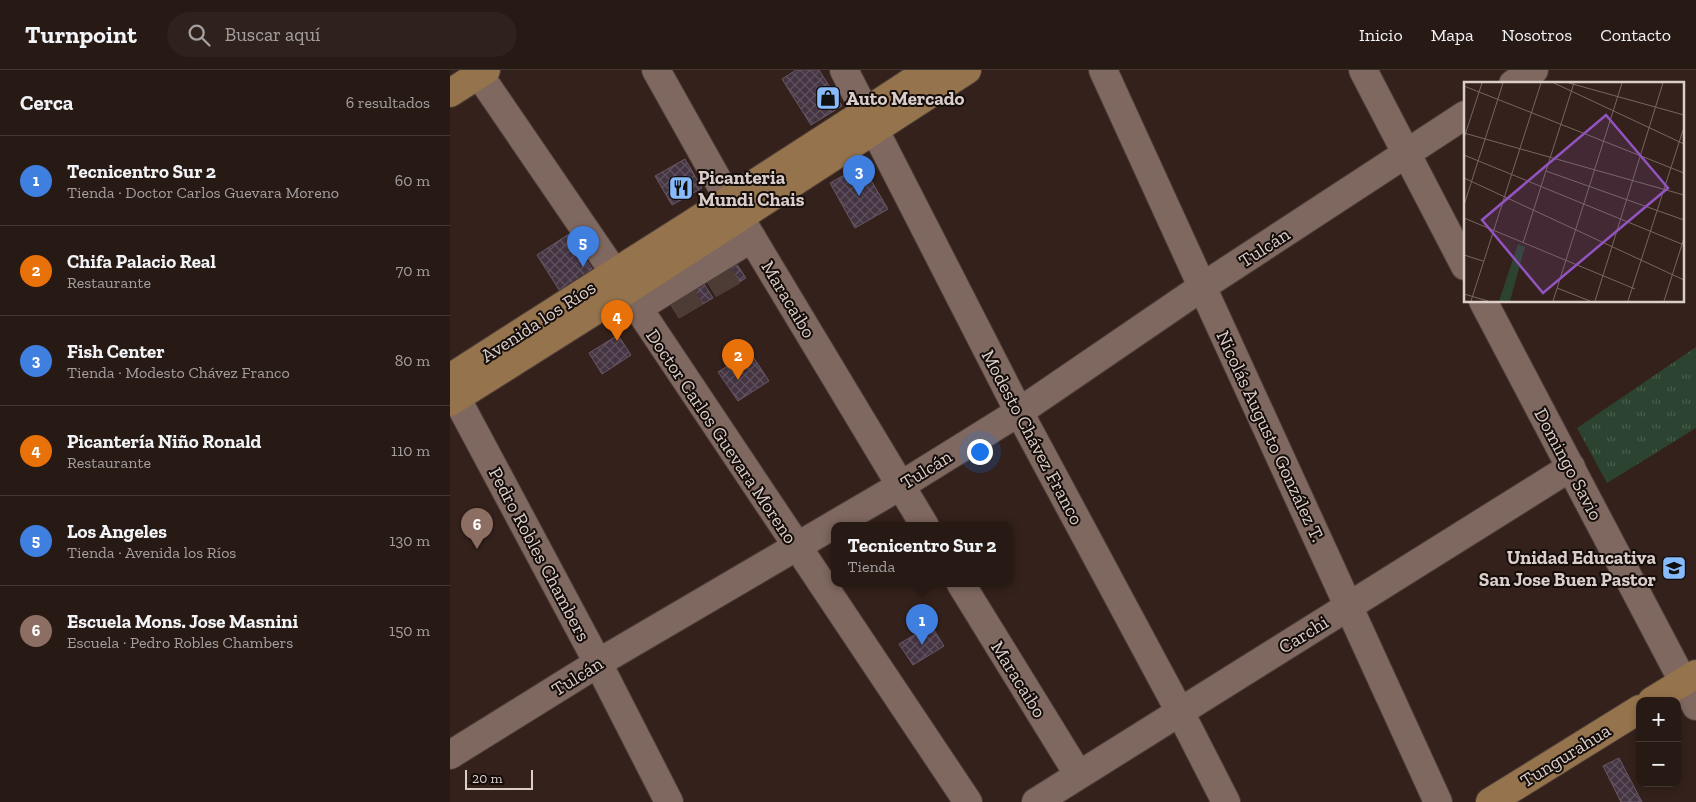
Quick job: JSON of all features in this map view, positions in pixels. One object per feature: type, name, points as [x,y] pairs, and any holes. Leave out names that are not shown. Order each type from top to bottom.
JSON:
[{"type":"main road","name":"Avenida los Ríos","points":[[631,298],[692,283],[929,70]]},
{"type":"main road","name":"Avenida los Ríos","points":[[871,121],[967,70]]},
{"type":"main road","points":[[450,93],[480,71]]},
{"type":"main road","name":"Avenida los Ríos","points":[[452,391],[745,236]]},
{"type":"main road","points":[[1659,697],[1690,678]]},
{"type":"main road","name":"Tungurahua","points":[[1490,802],[1636,711]]},
{"type":"street","name":"Maracaibo","points":[[656,70],[745,236],[922,522]]},
{"type":"street","name":"Modesto Chávez Franco","points":[[844,70],[1019,412],[1180,712],[1226,802]]},
{"type":"street","name":"Nicolás Augusto González T.","points":[[1103,70],[1438,802]]},
{"type":"street","points":[[1363,70],[1405,154],[1464,264]]},
{"type":"street","points":[[1516,82],[1534,70]]},
{"type":"street","name":"Doctor Carlos Guevara Moreno","points":[[480,71],[968,802]]},
{"type":"street","name":"Tulcán","points":[[838,522],[900,486],[1019,412],[1202,287],[1464,116]]},
{"type":"street","points":[[631,298],[692,283]]},
{"type":"street","name":"Domingo Savio","points":[[1484,302],[1571,467],[1690,678],[1696,706]]},
{"type":"street","name":"Pedro Robles Chambers","points":[[452,391],[598,663],[669,802]]},
{"type":"street","name":"Carchi","points":[[1036,802],[1571,467]]},
{"type":"street","name":"Tulcán","points":[[450,755],[598,663],[831,526]]},
{"type":"street","name":"Maracaibo","points":[[963,587],[1078,774]]},
{"type":"green space","points":[[1696,347],[1696,428],[1607,483],[1577,428]]},
{"type":"building","points":[[796,70],[819,70],[842,106],[811,125],[782,79]]},
{"type":"building","points":[[685,159],[702,188],[672,205],[655,176]]},
{"type":"building","points":[[862,165],[888,209],[855,228],[830,183]]},
{"type":"building","points":[[569,234],[594,272],[561,293],[537,255]]},
{"type":"building","points":[[732,257],[746,278],[716,296],[703,275]]},
{"type":"building","points":[[699,276],[713,298],[679,318],[666,296]]},
{"type":"building","points":[[618,335],[631,355],[602,374],[589,353]]},
{"type":"building","points":[[750,352],[769,381],[738,401],[718,372]]},
{"type":"building","points":[[931,625],[944,646],[913,665],[899,644]]},
{"type":"building","points":[[1619,758],[1642,802],[1621,802],[1603,766]]},
{"type":"tunnel","points":[[709,285],[739,268]]},
{"type":"tunnel","points":[[672,306],[706,287]]},
{"type":"place","name":"Auto Mercado","points":[[828,98]]},
{"type":"place","name":"Picanteria Mundi Chais","points":[[681,188]]},
{"type":"place","name":"Fish Center","points":[[859,196]]},
{"type":"place","name":"Los Angeles","points":[[583,267]]},
{"type":"place","name":"Picantería Niño Ronald","points":[[617,341]]},
{"type":"place","name":"Chifa Palacio Real","points":[[738,380]]},
{"type":"place","name":"Escuela Mons. Jose Masnini","points":[[477,549]]},
{"type":"place","name":"Unidad Educativa San Jose Buen Pastor","points":[[1674,568]]},
{"type":"place","name":"Tecnicentro Sur 2","points":[[922,645]]}]
